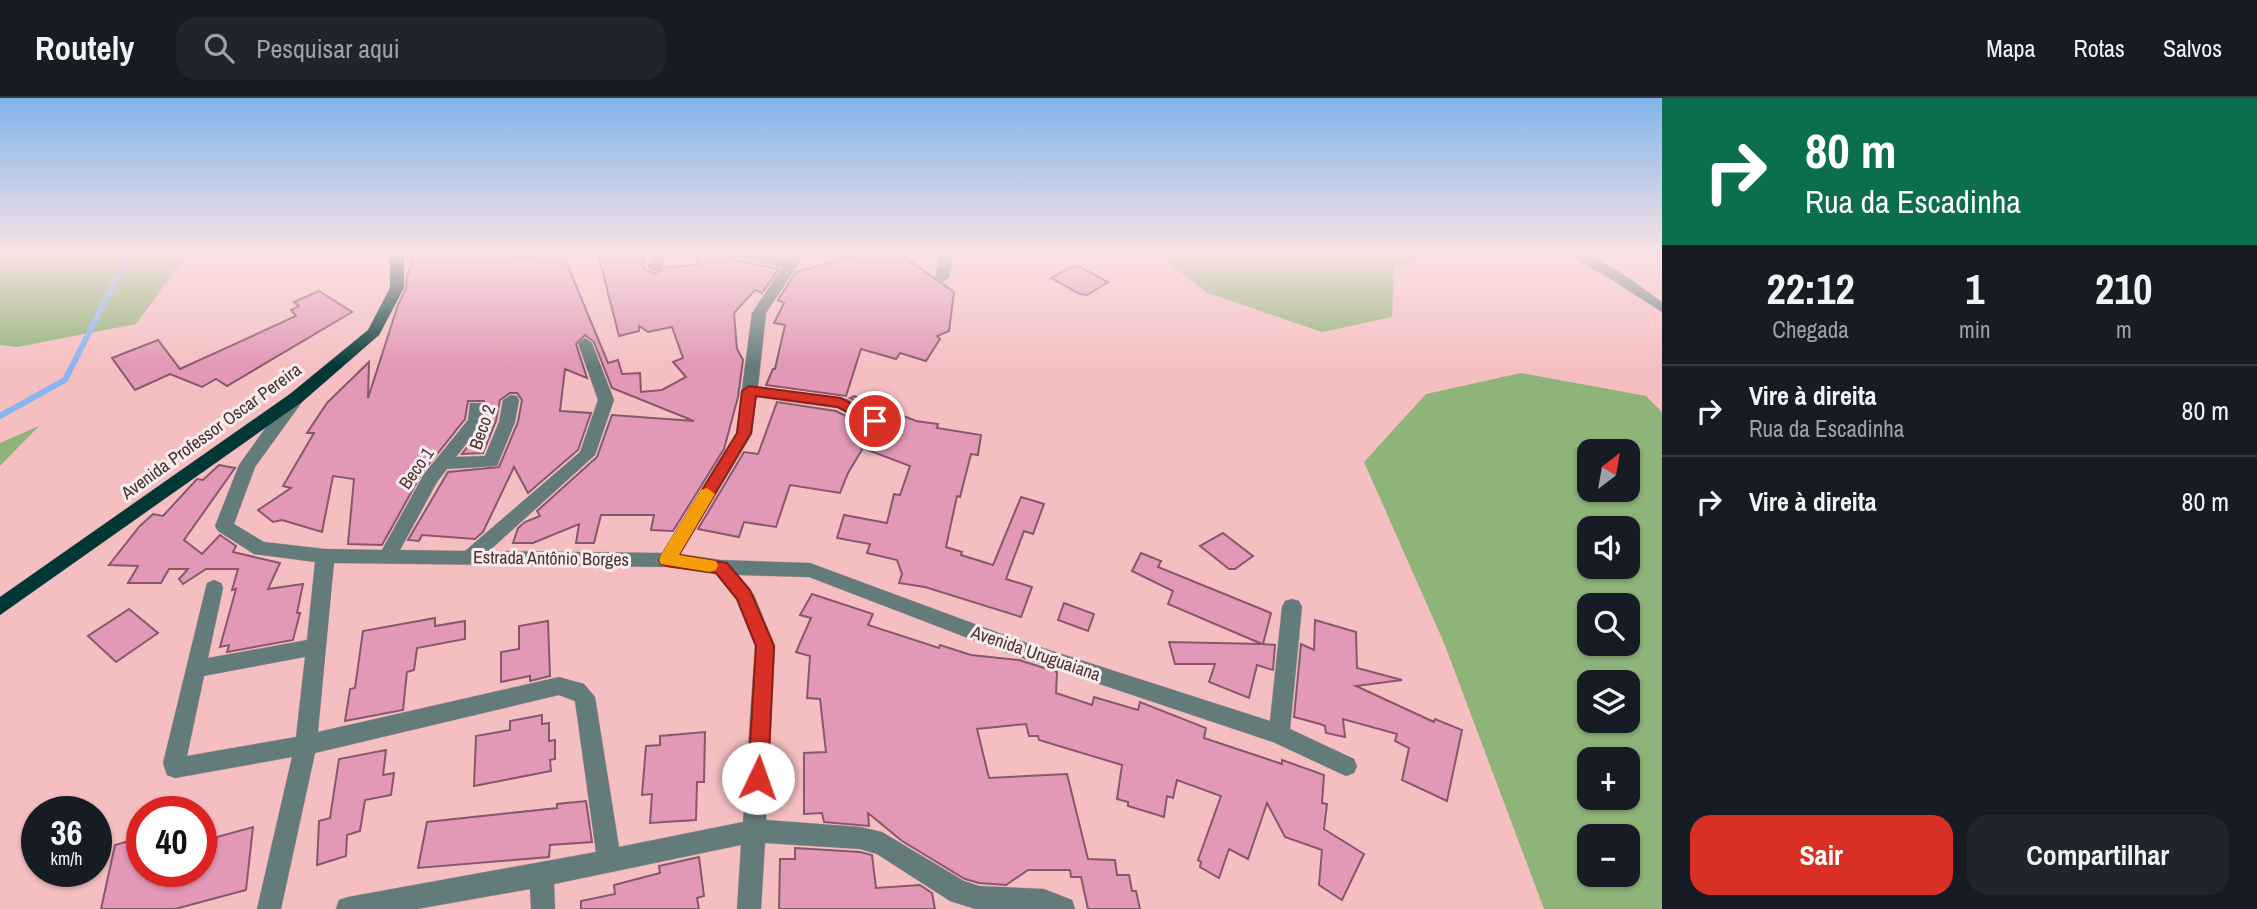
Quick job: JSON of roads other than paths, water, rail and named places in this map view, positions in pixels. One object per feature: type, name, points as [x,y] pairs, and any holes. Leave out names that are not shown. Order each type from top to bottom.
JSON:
[{"type":"main road","name":"Avenida Professor Oscar Pereira","points":[[0,607],[296,398],[374,332],[395,292]]},
{"type":"street","points":[[667,560],[744,433],[759,313],[773,292]]},
{"type":"street","points":[[1638,292],[1662,308]]},
{"type":"street","points":[[470,557],[587,455],[606,400],[585,343]]},
{"type":"street","points":[[749,391],[841,403],[892,430]]},
{"type":"street","name":"Estrada Antônio Borges","points":[[296,398],[247,465],[224,526],[260,549],[325,556],[667,560],[721,567]]},
{"type":"street","name":"Beco 2","points":[[444,463],[491,462],[507,422],[510,400]]},
{"type":"street","name":"Beco 1","points":[[388,555],[430,478],[476,421],[475,407]]},
{"type":"street","points":[[269,909],[306,745],[325,556]]},
{"type":"street","points":[[721,567],[744,595],[765,646],[750,909]]},
{"type":"street","name":"Avenida Uruguaiana","points":[[721,567],[810,570],[1014,647],[1279,734],[1346,766]]},
{"type":"street","points":[[214,588],[175,768],[306,745],[559,686],[577,690],[585,698],[609,860]]},
{"type":"street","points":[[1279,734],[1292,607]]},
{"type":"street","points":[[195,669],[316,647]]},
{"type":"street","points":[[348,909],[541,875],[755,831],[860,838],[882,844],[959,892],[979,898],[1044,901],[1063,909]]},
{"type":"street","points":[[541,875],[543,909]]},
{"type":"waterway","points":[[0,416],[65,380],[110,292]]}]
